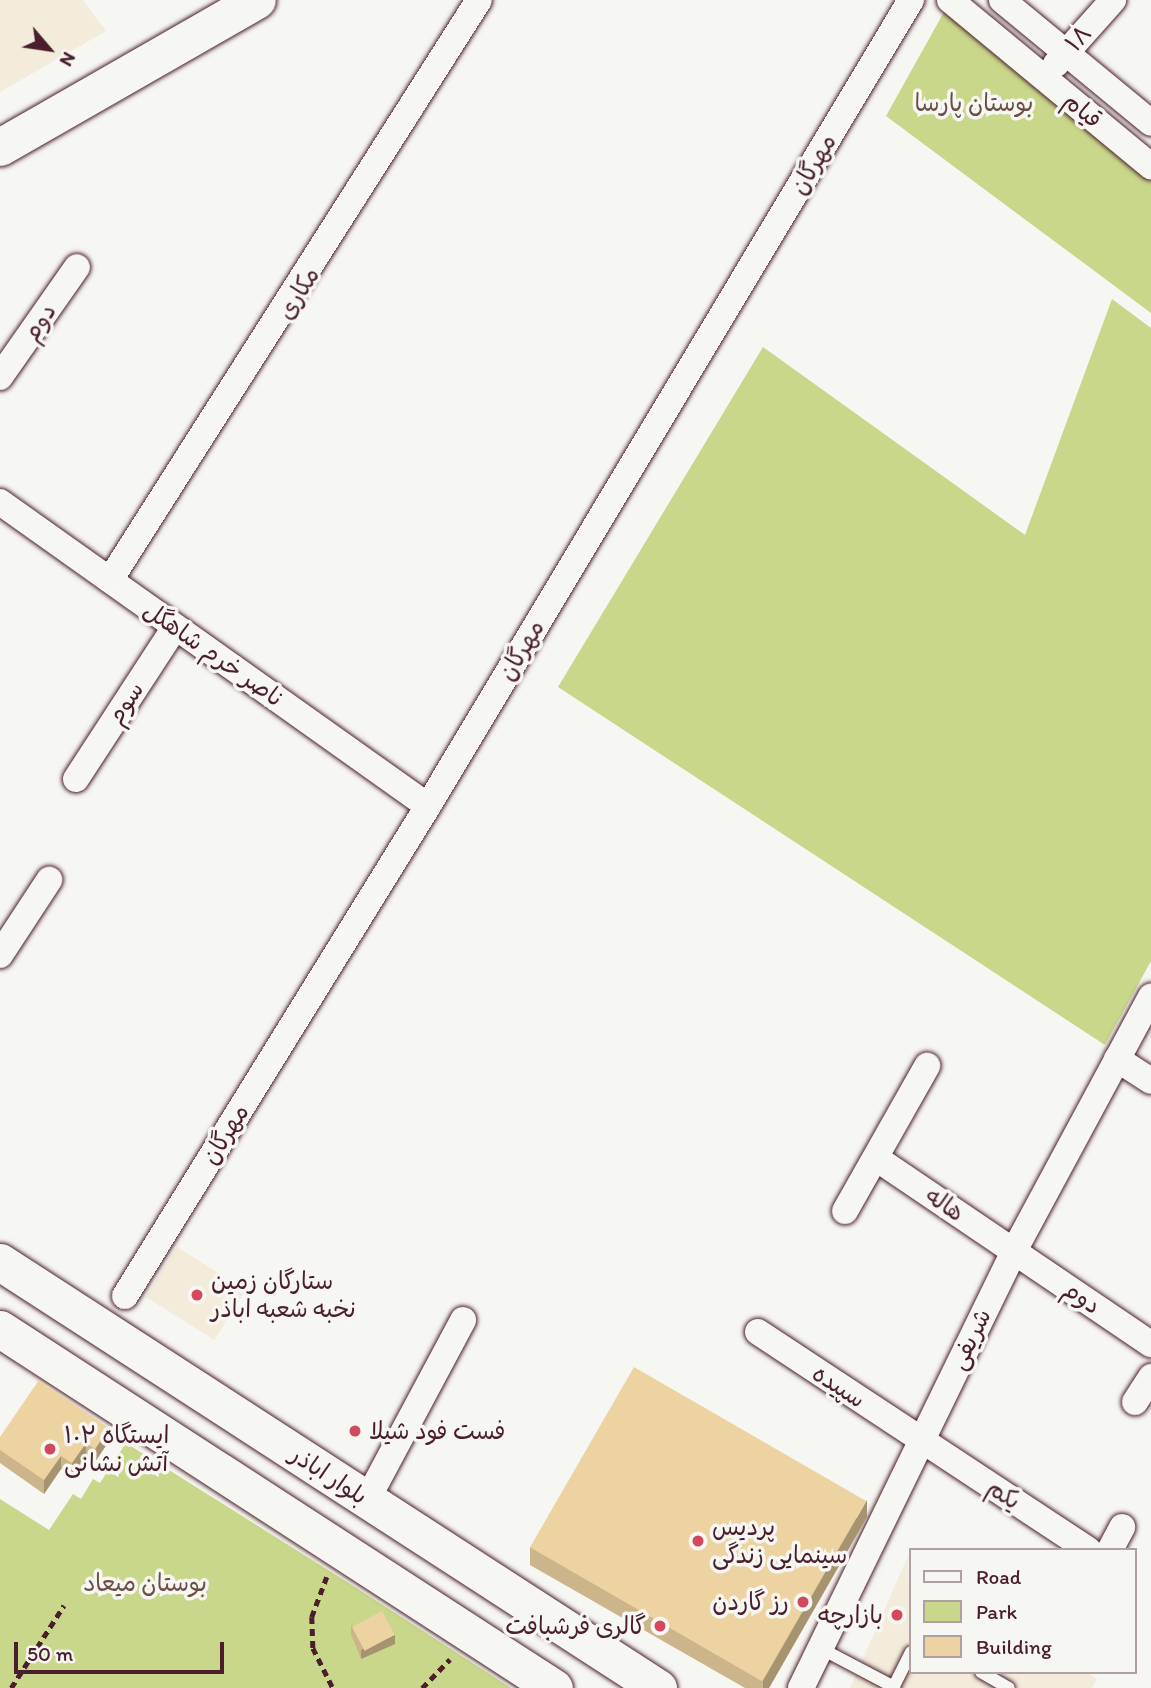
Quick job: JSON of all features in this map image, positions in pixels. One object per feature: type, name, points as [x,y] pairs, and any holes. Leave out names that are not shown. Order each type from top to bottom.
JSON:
[{"type":"main road","points":[[0,147],[257,0]]},
{"type":"main road","name":"بلوار اباذر","points":[[0,1262],[658,1688]]},
{"type":"main road","points":[[0,1329],[554,1688]]},
{"type":"street","name":"مکاری","points":[[110,580],[479,0]]},
{"type":"street","name":"مهرگان","points":[[125,1296],[428,806],[911,0]]},
{"type":"street","name":"قیام","points":[[950,0],[1151,166]]},
{"type":"street","name":"قیام","points":[[1002,0],[1151,123]]},
{"type":"street","name":"۱۸","points":[[1044,77],[1113,0]]},
{"type":"street","name":"دوم","points":[[0,377],[78,267]]},
{"type":"street","name":"ناصر خرم شاهگل","points":[[0,502],[428,806]]},
{"type":"street","name":"سوم","points":[[76,779],[175,627]]},
{"type":"street","points":[[0,955],[49,880]]},
{"type":"street","name":"شریفی","points":[[801,1688],[920,1439],[1014,1251],[1151,997]]},
{"type":"street","points":[[1116,1059],[1151,1081]]},
{"type":"street","points":[[845,1211],[927,1066]]},
{"type":"street","name":"هاله","points":[[876,1157],[1014,1251]]},
{"type":"street","name":"دوم","points":[[1014,1251],[1151,1344]]},
{"type":"street","points":[[368,1500],[463,1320]]},
{"type":"street","name":"سپیده","points":[[758,1332],[920,1439]]},
{"type":"street","points":[[1135,1402],[1151,1377]]},
{"type":"street","name":"یکم","points":[[920,1439],[1085,1548]]},
{"type":"lane","points":[[820,1648],[893,1688],[909,1656]]},
{"type":"lane","points":[[984,1674],[1009,1688]]},
{"type":"path","points":[[330,1572],[313,1628],[313,1648],[333,1688]]},
{"type":"path","points":[[11,1688],[64,1605]]},
{"type":"path","points":[[422,1688],[455,1652]]},
{"type":"shaded area","points":[[0,0],[83,0],[106,31],[0,92]]},
{"type":"shaded area","points":[[177,1247],[246,1290],[214,1340],[146,1297]]},
{"type":"shaded area","name":"بازارچه","points":[[908,1556],[909,1674],[1090,1674],[1097,1679],[1092,1688],[850,1688]]},
{"type":"green space","name":"بوستان پارسا","points":[[949,3],[1151,169],[1151,313],[886,116]]},
{"type":"green space","points":[[1112,299],[1151,328],[1151,961],[1105,1045],[558,687],[763,347],[1025,535]]},
{"type":"green space","name":"بوستان میعاد","points":[[126,1443],[511,1688],[0,1688],[0,1499],[49,1530],[73,1494],[81,1499],[93,1479],[100,1483]]},
{"type":"building","name":"پردیس سینمایی زندگی","points":[[634,1367],[866,1501],[762,1681],[530,1547]]},
{"type":"building","points":[[39,1380],[109,1428],[95,1449],[86,1443],[72,1463],[61,1456],[44,1480],[0,1450],[0,1437]]},
{"type":"building","points":[[382,1611],[395,1635],[365,1651],[352,1627]]},
{"type":"place","name":"ستارگان زمین نخبه شعبه اباذر","points":[[197,1295]]},
{"type":"place","name":"فست فود شیلا","points":[[355,1431]]},
{"type":"place","name":"ایستگاه ۱۰۲ آتش نشانی","points":[[50,1449]]},
{"type":"place","name":"پردیس سینمایی زندگی","points":[[698,1541]]},
{"type":"place","name":"رز گاردن","points":[[803,1602]]},
{"type":"place","name":"بازارچه","points":[[897,1615]]},
{"type":"place","name":"گالری فرشبافت","points":[[660,1626]]}]
